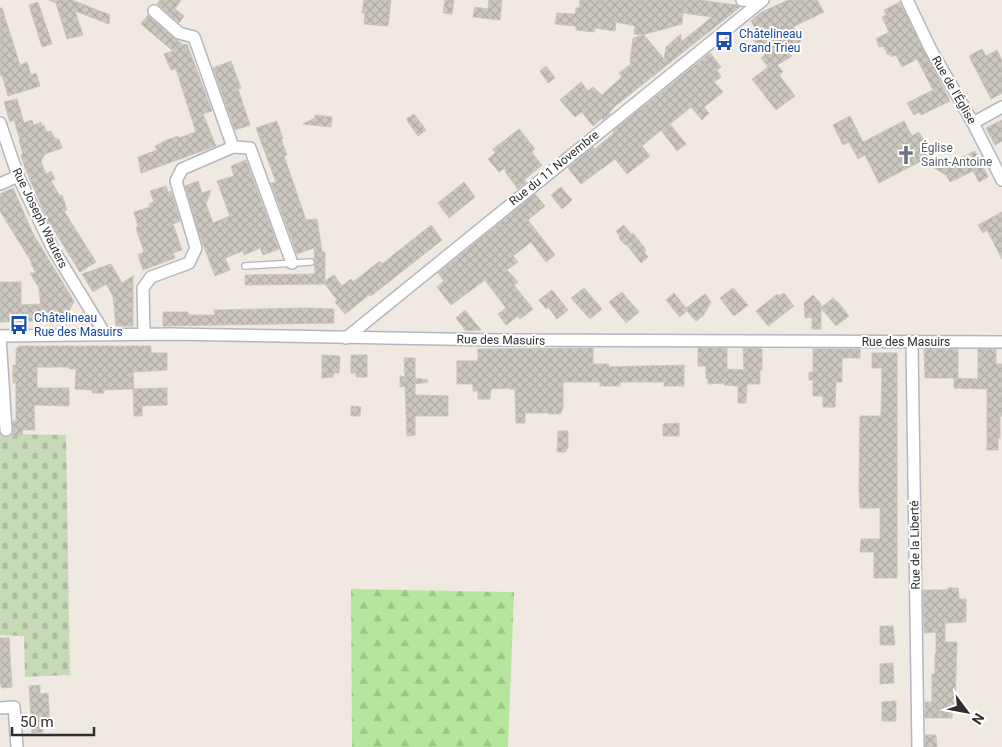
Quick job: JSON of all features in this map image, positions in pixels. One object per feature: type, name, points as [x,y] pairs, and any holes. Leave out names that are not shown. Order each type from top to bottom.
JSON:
[{"type":"street","points":[[742,0],[761,1]]},
{"type":"street","name":"Rue de l'Église","points":[[907,0],[931,50],[973,123],[1002,180]]},
{"type":"street","name":"Rue du 11 Novembre","points":[[346,338],[761,1]]},
{"type":"street","points":[[154,11],[180,33],[194,38],[233,147]]},
{"type":"street","points":[[973,123],[1002,107]]},
{"type":"street","name":"Rue Joseph Wauters","points":[[0,123],[18,176],[53,248],[105,334]]},
{"type":"street","points":[[144,334],[143,288],[151,277],[189,263],[196,248],[176,181],[182,169],[233,147],[250,148],[292,263]]},
{"type":"street","points":[[0,184],[18,176]]},
{"type":"street","name":"Rue des Masuirs","points":[[6,430],[0,336],[144,334],[346,338],[912,343],[1002,342]]},
{"type":"street","name":"Rue de la Liberté","points":[[912,343],[918,747]]},
{"type":"street","points":[[0,708],[14,707],[16,747]]},
{"type":"lane","points":[[245,266],[311,262]]},
{"type":"green space","points":[[0,434],[66,435],[70,675],[25,677],[24,636],[0,635]]},
{"type":"green space","points":[[351,589],[514,592],[508,747],[352,747]]},
{"type":"building","points":[[49,0],[72,0],[110,15],[109,24],[75,11],[83,35],[67,39],[56,3]]},
{"type":"building","points":[[160,0],[181,0],[175,9],[184,16],[179,23],[157,4]]},
{"type":"building","points":[[364,0],[391,0],[388,26],[364,24],[365,13],[362,13]]},
{"type":"building","points":[[445,0],[454,0],[452,14],[443,13]]},
{"type":"building","points":[[489,0],[502,0],[500,20],[473,17],[475,7],[488,9]]},
{"type":"building","points":[[580,0],[699,0],[740,7],[614,107],[603,120],[602,118],[593,126],[582,112],[575,117],[560,100],[581,82],[588,91],[593,87],[602,95],[622,77],[619,73],[631,64],[633,38],[644,35],[664,59],[666,47],[681,34],[681,42],[712,17],[683,13],[682,24],[642,35],[634,34],[635,26],[616,22],[615,31],[595,28],[594,32],[576,30],[576,26],[555,24],[557,13],[575,14],[576,8],[579,8]]},
{"type":"building","points":[[788,0],[817,0],[824,12],[793,27],[801,42],[798,44],[799,47],[789,53],[792,56],[777,65],[783,72],[779,75],[795,96],[776,110],[752,79],[768,67],[761,58],[765,55],[748,33],[755,28],[751,21],[760,13]]},
{"type":"building","points":[[38,2],[52,44],[42,47],[29,5]]},
{"type":"building","points":[[900,2],[950,101],[921,115],[919,112],[914,115],[907,103],[933,90],[917,59],[902,67],[896,55],[892,57],[890,54],[888,55],[883,46],[879,47],[876,39],[889,32],[882,17],[886,15],[884,10]]},
{"type":"building","points":[[0,8],[2,8],[20,65],[27,62],[31,75],[36,73],[40,86],[8,96],[2,75],[0,76]]},
{"type":"building","points":[[148,15],[183,45],[187,44],[212,111],[203,114],[216,146],[141,173],[138,157],[157,150],[155,146],[169,139],[178,136],[179,138],[196,132],[176,69],[171,70],[164,54],[173,51],[141,24]]},
{"type":"building","points":[[982,49],[986,56],[997,50],[1002,61],[1002,93],[991,99],[969,56]]},
{"type":"building","points":[[710,53],[721,67],[717,70],[721,77],[714,82],[723,92],[704,107],[709,113],[702,120],[691,107],[670,124],[686,144],[677,151],[661,130],[642,146],[650,156],[627,174],[615,159],[581,184],[568,168],[593,147],[595,149],[614,133],[613,131]]},
{"type":"building","points":[[231,61],[241,88],[238,89],[250,125],[235,130],[213,68]]},
{"type":"building","points":[[546,66],[555,78],[548,83],[540,71]]},
{"type":"building","points":[[17,99],[24,123],[32,120],[34,125],[41,122],[46,132],[51,131],[55,139],[59,139],[62,148],[45,154],[41,161],[46,174],[51,171],[55,179],[51,181],[60,196],[62,195],[67,210],[64,211],[96,262],[80,272],[48,221],[25,168],[14,120],[10,122],[4,102]]},
{"type":"building","points":[[414,114],[426,130],[418,136],[406,119]]},
{"type":"building","points":[[315,115],[332,117],[331,127],[303,124],[315,118]]},
{"type":"building","points":[[850,116],[863,142],[904,121],[912,136],[919,132],[928,148],[923,152],[931,156],[879,183],[865,155],[858,159],[849,142],[843,145],[833,125]]},
{"type":"building","points":[[1002,120],[1002,141],[995,145],[986,128]]},
{"type":"building","points":[[277,121],[287,155],[284,156],[306,220],[317,219],[322,252],[325,252],[325,281],[334,275],[342,286],[351,279],[353,282],[380,261],[382,264],[431,225],[442,240],[345,314],[335,302],[337,300],[325,284],[245,285],[245,275],[315,274],[314,248],[297,254],[271,183],[276,182],[256,128]]},
{"type":"building","points":[[519,129],[535,149],[532,151],[533,154],[542,165],[524,180],[526,182],[518,189],[506,173],[505,168],[499,172],[488,159],[495,153],[493,149]]},
{"type":"building","points":[[975,151],[988,177],[979,182],[973,171],[950,182],[946,175],[933,167],[940,161],[947,165]]},
{"type":"building","points":[[246,160],[279,249],[263,255],[260,248],[244,255],[243,251],[225,258],[230,270],[215,276],[199,233],[185,186],[198,181],[202,193],[211,190],[206,204],[213,223],[230,216],[217,181],[234,176],[231,166]]},
{"type":"building","points":[[464,182],[475,197],[449,218],[438,203]]},
{"type":"building","points":[[166,186],[168,192],[171,191],[180,221],[173,224],[182,250],[173,253],[175,258],[143,270],[138,255],[144,252],[136,228],[138,226],[134,212],[150,207],[149,204],[154,202],[150,191]]},
{"type":"building","points":[[561,187],[572,200],[562,209],[551,195]]},
{"type":"building","points":[[13,188],[33,234],[74,301],[65,320],[41,309],[39,288],[30,273],[36,273],[32,263],[0,211],[0,194]]},
{"type":"building","points":[[535,194],[545,206],[528,220],[555,255],[546,262],[531,242],[513,256],[518,262],[507,270],[518,282],[514,285],[533,309],[520,319],[518,316],[506,325],[498,314],[506,308],[485,280],[451,305],[437,287],[444,281],[438,273]]},
{"type":"building","points":[[1002,212],[1002,259],[987,230],[983,233],[978,225]]},
{"type":"building","points":[[624,225],[646,250],[644,252],[648,257],[641,263],[619,238],[616,231]]},
{"type":"building","points":[[111,264],[122,283],[133,276],[133,326],[116,326],[113,296],[106,284],[93,292],[82,274]]},
{"type":"building","points":[[0,282],[21,282],[21,305],[41,304],[41,321],[0,322]]},
{"type":"building","points":[[584,288],[602,309],[590,319],[571,298]]},
{"type":"building","points":[[733,288],[748,305],[734,316],[720,298]]},
{"type":"building","points":[[552,290],[568,310],[557,319],[548,307],[546,309],[539,300]]},
{"type":"building","points":[[622,292],[639,312],[626,323],[609,302]]},
{"type":"building","points":[[674,293],[686,308],[705,294],[711,302],[703,316],[696,321],[687,311],[680,317],[666,300]]},
{"type":"building","points":[[784,293],[794,306],[768,326],[756,311],[777,294],[779,296]]},
{"type":"building","points":[[813,295],[821,304],[821,329],[812,329],[812,317],[805,318],[804,303]]},
{"type":"building","points":[[833,298],[849,316],[836,326],[821,308]]},
{"type":"building","points":[[334,309],[334,323],[163,326],[163,312],[188,312],[188,315],[215,315],[214,310]]},
{"type":"building","points":[[465,310],[481,330],[466,331],[456,318]]},
{"type":"building","points":[[19,346],[151,346],[151,353],[167,353],[167,370],[133,372],[134,389],[167,388],[167,405],[142,406],[142,416],[134,416],[133,389],[104,390],[104,393],[92,393],[92,390],[75,389],[76,369],[69,369],[69,367],[37,367],[37,388],[69,388],[69,406],[34,405],[35,430],[22,430],[23,435],[13,436],[13,421],[16,421],[16,383],[13,383],[13,365],[16,365],[16,349]]},
{"type":"building","points":[[593,348],[593,364],[609,364],[608,367],[684,365],[684,386],[664,386],[664,382],[620,382],[620,386],[600,386],[600,382],[563,382],[563,408],[560,414],[525,413],[525,423],[516,423],[515,389],[491,389],[490,399],[478,399],[478,391],[473,391],[473,384],[457,384],[457,361],[478,361],[478,349]]},
{"type":"building","points":[[698,348],[727,348],[727,369],[744,370],[743,348],[762,349],[760,384],[747,384],[746,403],[738,403],[738,386],[724,385],[724,383],[708,384],[706,366],[698,366]]},
{"type":"building","points":[[813,349],[860,349],[860,358],[842,358],[842,382],[836,382],[835,407],[823,407],[823,396],[813,396],[813,380],[809,380],[809,372],[813,372]]},
{"type":"building","points":[[924,349],[958,349],[958,378],[925,378]]},
{"type":"building","points":[[978,349],[996,349],[996,364],[1002,364],[1002,416],[1000,416],[998,450],[987,450],[987,389],[954,388],[954,378],[978,379]]},
{"type":"building","points":[[872,353],[897,353],[897,578],[874,578],[874,552],[860,552],[861,539],[880,539],[880,508],[860,508],[859,489],[860,416],[881,416],[882,368],[872,368]]},
{"type":"building","points":[[322,355],[340,356],[339,373],[334,373],[333,377],[322,378]]},
{"type":"building","points":[[351,355],[367,355],[367,377],[356,377],[356,373],[351,373]]},
{"type":"building","points":[[404,358],[415,358],[415,378],[428,380],[428,382],[415,384],[415,395],[448,396],[448,416],[415,416],[415,435],[407,436],[405,386],[400,387],[400,376],[405,377]]},
{"type":"building","points":[[351,406],[361,407],[360,416],[351,416]]},
{"type":"building","points":[[679,423],[679,436],[663,436],[663,424]]},
{"type":"building","points":[[558,431],[568,431],[568,449],[566,449],[566,452],[557,452]]},
{"type":"building","points":[[948,588],[958,588],[959,599],[966,599],[966,622],[945,623],[945,642],[957,642],[955,705],[953,705],[952,718],[925,718],[925,702],[932,702],[932,674],[935,674],[936,632],[924,633],[923,590],[948,590]]},
{"type":"building","points":[[880,626],[893,626],[895,645],[880,645]]},
{"type":"building","points":[[0,638],[9,638],[12,687],[2,688],[0,682]]},
{"type":"building","points":[[893,663],[894,683],[880,684],[880,664]]},
{"type":"building","points":[[40,685],[40,694],[48,693],[50,727],[43,727],[43,732],[32,733],[29,686]]},
{"type":"building","points":[[896,701],[896,721],[882,721],[882,702]]},
{"type":"building","points":[[925,735],[936,735],[937,747],[925,747]]},
{"type":"place","name":"Châtelineau Grand Trieu","points":[[724,41]]},
{"type":"place","name":"Église Saint-Antoine","points":[[906,155]]},
{"type":"place","name":"Châtelineau Rue des Masuirs","points":[[19,325]]}]
